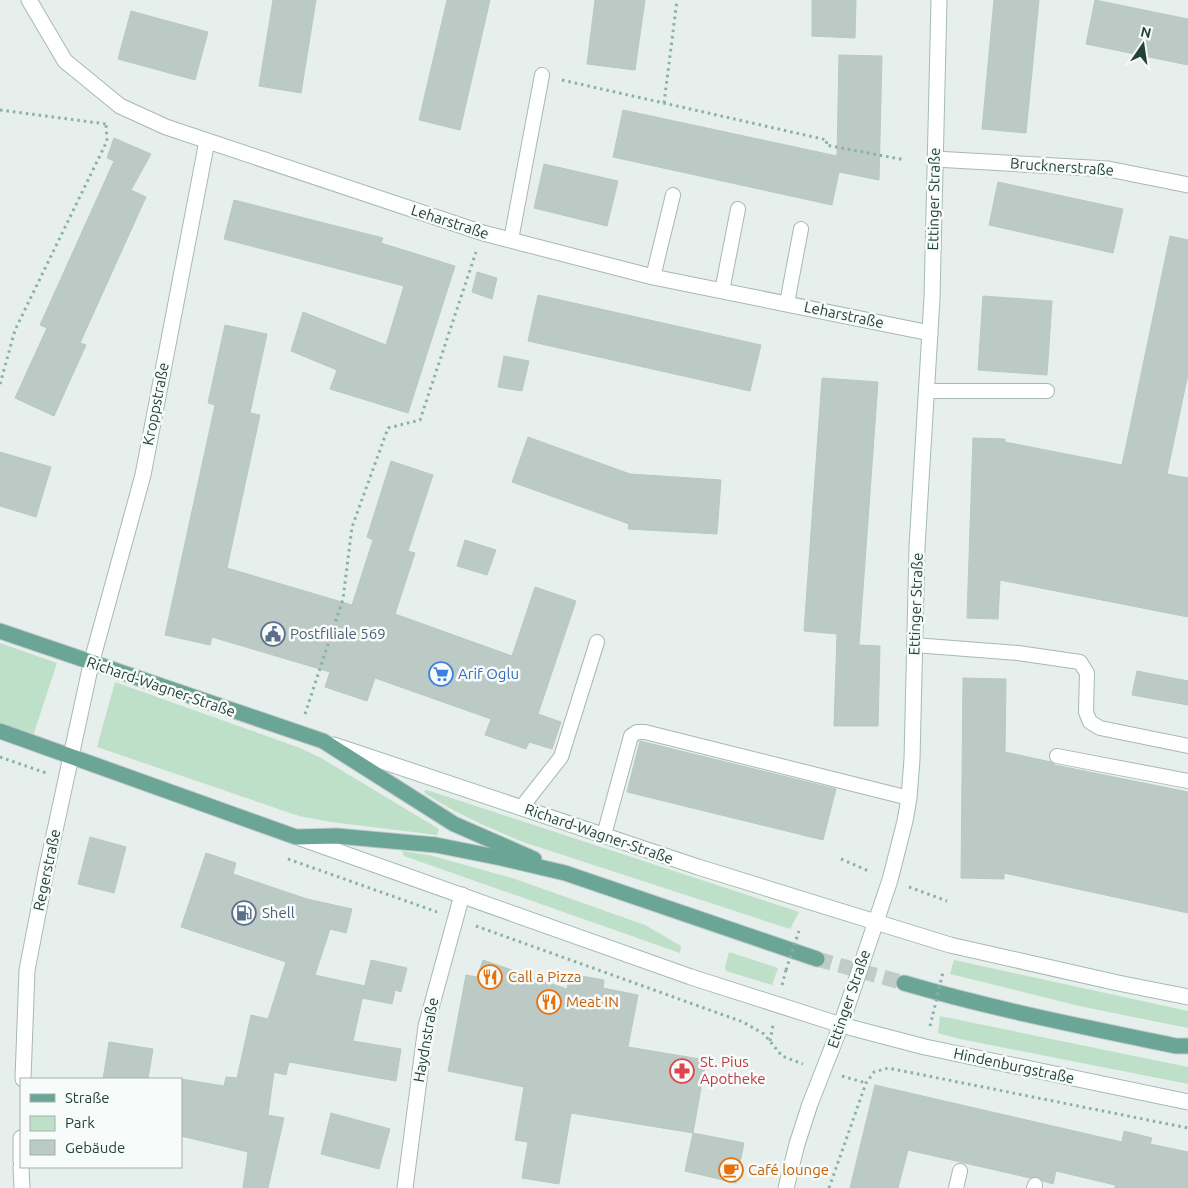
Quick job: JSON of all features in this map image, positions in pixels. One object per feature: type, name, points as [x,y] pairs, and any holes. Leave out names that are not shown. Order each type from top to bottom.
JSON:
[{"type":"main road","name":"Leharstraße","points":[[29,0],[65,61],[120,106],[166,127],[482,233],[653,277],[930,333]]},
{"type":"main road","name":"Ettinger Straße","points":[[786,1188],[797,1144],[810,1104],[841,1025],[890,880],[905,821],[908,798],[912,759],[917,548],[930,333],[939,0]]},
{"type":"main road","name":"Kroppstraße","points":[[91,664],[143,475],[207,141]]},
{"type":"main road","name":"Brucknerstraße","points":[[935,159],[1108,169],[1188,185]]},
{"type":"main road","name":"Richard-Wagner-Straße","points":[[0,631],[91,664],[521,808],[876,922]]},
{"type":"main road","name":"Regerstraße","points":[[23,1078],[27,970],[91,664]]},
{"type":"main road","name":"Richard-Wagner-Straße","points":[[0,731],[691,977],[841,1025]]},
{"type":"main road","name":"Richard-Wagner-Straße","points":[[323,741],[454,824],[565,873],[817,959]]},
{"type":"main road","name":"Richard-Wagner-Straße","points":[[296,836],[338,836],[436,845],[565,873]]},
{"type":"main road","name":"Haydnstraße","points":[[405,1188],[426,1026],[462,896]]},
{"type":"main road","points":[[876,922],[967,949],[1188,997]]},
{"type":"main road","points":[[904,983],[980,1004],[1184,1047]]},
{"type":"main road","name":"Hindenburgstraße","points":[[841,1025],[925,1048],[1188,1102]]},
{"type":"main road","points":[[21,1168],[22,1188]]},
{"type":"lane","points":[[511,240],[542,75]]},
{"type":"lane","points":[[653,277],[673,195]]},
{"type":"lane","points":[[722,291],[738,209]]},
{"type":"lane","points":[[787,304],[801,229]]},
{"type":"lane","points":[[926,391],[1047,391]]},
{"type":"lane","points":[[521,808],[561,757],[597,642]]},
{"type":"lane","points":[[914,645],[1026,654],[1080,662],[1087,673],[1087,717],[1094,725],[1120,733],[1188,746]]},
{"type":"lane","points":[[604,835],[631,736],[637,732],[645,732],[908,798]]},
{"type":"lane","points":[[1057,756],[1188,781]]},
{"type":"lane","points":[[956,1188],[960,1171]]},
{"type":"path","points":[[664,103],[677,0]]},
{"type":"path","points":[[542,75],[827,140],[826,144],[905,160]]},
{"type":"path","points":[[0,384],[15,330],[107,142],[106,124],[120,106]]},
{"type":"path","points":[[0,110],[106,124]]},
{"type":"path","points":[[299,733],[343,599],[352,527],[388,428],[420,420],[482,233]]},
{"type":"path","points":[[0,757],[66,780]]},
{"type":"path","points":[[279,856],[743,1022],[764,1034],[782,1056]]},
{"type":"path","points":[[842,859],[890,880],[947,901]]},
{"type":"path","points":[[786,970],[799,931]]},
{"type":"path","points":[[933,1014],[943,972]]},
{"type":"path","points":[[830,1188],[866,1083],[874,1072],[888,1068],[1188,1128]]},
{"type":"green space","points":[[0,643],[57,663],[33,736],[0,724]]},
{"type":"green space","points":[[115,682],[300,748],[321,758],[439,829],[437,835],[331,822],[299,816],[97,747]]},
{"type":"green space","points":[[427,790],[799,912],[790,929],[526,843],[487,827],[450,808],[426,794],[424,791]]},
{"type":"green space","points":[[402,851],[429,855],[512,878],[645,925],[681,946],[680,953],[404,856]]},
{"type":"green space","points":[[729,952],[778,968],[772,985],[726,971],[725,967]]},
{"type":"green space","points":[[954,960],[1188,1011],[1188,1028],[1079,1006],[950,974]]},
{"type":"green space","points":[[940,1016],[1188,1067],[1188,1084],[938,1033]]},
{"type":"building","points":[[273,0],[316,0],[301,93],[259,86]]},
{"type":"building","points":[[447,0],[490,0],[460,130],[419,120]]},
{"type":"building","points":[[595,0],[645,0],[635,70],[587,64]]},
{"type":"building","points":[[812,0],[856,0],[855,38],[812,36]]},
{"type":"building","points":[[994,0],[1039,0],[1026,133],[982,129]]},
{"type":"building","points":[[1095,0],[1188,19],[1188,65],[1086,44]]},
{"type":"building","points":[[131,11],[208,32],[195,80],[118,59]]},
{"type":"building","points":[[839,55],[882,56],[879,180],[839,172],[832,205],[613,157],[623,110],[837,156]]},
{"type":"building","points":[[114,138],[151,154],[131,190],[146,197],[80,343],[86,345],[54,416],[15,398],[47,328],[40,325],[114,161],[107,158]]},
{"type":"building","points":[[544,164],[618,181],[607,226],[534,208]]},
{"type":"building","points":[[998,182],[1123,209],[1113,253],[989,225]]},
{"type":"building","points":[[234,200],[383,238],[381,243],[455,266],[408,413],[330,389],[337,370],[291,351],[303,312],[386,345],[404,286],[224,239]]},
{"type":"building","points":[[1170,236],[1188,240],[1188,374],[1167,474],[1188,478],[1188,617],[1000,580],[998,619],[967,618],[973,438],[1005,439],[1005,442],[1122,465]]},
{"type":"building","points":[[477,272],[497,278],[492,299],[472,292]]},
{"type":"building","points":[[538,295],[761,345],[750,391],[528,341]]},
{"type":"building","points":[[983,296],[1052,301],[1047,375],[978,370]]},
{"type":"building","points":[[225,325],[267,334],[250,413],[260,415],[227,568],[352,605],[373,540],[367,537],[391,461],[433,475],[408,551],[415,553],[395,614],[512,656],[535,587],[576,601],[538,714],[561,722],[552,749],[529,742],[526,749],[485,735],[491,719],[375,678],[367,701],[325,687],[330,672],[212,637],[210,645],[165,635],[215,405],[208,403]]},
{"type":"building","points":[[504,356],[529,361],[522,391],[498,387]]},
{"type":"building","points":[[822,378],[878,382],[859,645],[880,646],[878,726],[834,726],[837,634],[804,631]]},
{"type":"building","points":[[528,437],[630,474],[721,480],[717,534],[628,529],[629,524],[512,482]]},
{"type":"building","points":[[0,452],[51,467],[36,517],[0,506]]},
{"type":"building","points":[[465,540],[496,550],[487,575],[457,566]]},
{"type":"building","points":[[1137,671],[1188,681],[1188,705],[1132,695]]},
{"type":"building","points":[[963,678],[1006,679],[1005,752],[1051,762],[1055,765],[1188,792],[1188,913],[1004,873],[1004,879],[961,878]]},
{"type":"building","points":[[640,741],[836,789],[823,840],[627,792]]},
{"type":"building","points":[[90,837],[126,847],[114,893],[78,884]]},
{"type":"building","points":[[206,853],[236,863],[233,874],[307,899],[352,909],[346,933],[330,929],[315,975],[365,986],[353,1041],[401,1049],[396,1081],[289,1062],[286,1075],[274,1072],[268,1115],[284,1118],[268,1188],[243,1188],[248,1152],[182,1136],[182,1079],[224,1086],[226,1077],[237,1078],[251,1015],[268,1019],[286,962],[181,927]]},
{"type":"building","points":[[371,960],[407,968],[401,992],[395,990],[392,1004],[362,998]]},
{"type":"building","points":[[483,960],[567,989],[570,974],[604,980],[603,988],[638,995],[628,1047],[706,1060],[693,1133],[571,1113],[559,1184],[522,1178],[528,1142],[515,1140],[524,1087],[448,1071],[466,975],[477,977]]},
{"type":"building","points":[[109,1042],[153,1049],[148,1078],[103,1078]]},
{"type":"building","points":[[875,1085],[1122,1142],[1124,1131],[1152,1138],[1150,1144],[1188,1152],[1188,1188],[1115,1188],[1115,1185],[1056,1171],[1053,1184],[1037,1177],[1030,1178],[908,1150],[898,1188],[850,1188]]},
{"type":"building","points":[[331,1113],[390,1129],[379,1169],[321,1154]]},
{"type":"building","points":[[693,1133],[744,1143],[736,1183],[685,1171]]},
{"type":"tunnel","points":[[817,959],[904,983]]},
{"type":"place","name":"Postfiliale 569","points":[[273,634]]},
{"type":"place","name":"Arif Oglu","points":[[441,674]]},
{"type":"place","name":"Shell","points":[[244,913]]},
{"type":"place","name":"Call a Pizza","points":[[490,977]]},
{"type":"place","name":"Meat IN","points":[[549,1002]]},
{"type":"place","name":"St. Pius Apotheke","points":[[682,1071]]},
{"type":"place","name":"Café lounge","points":[[731,1170]]}]
